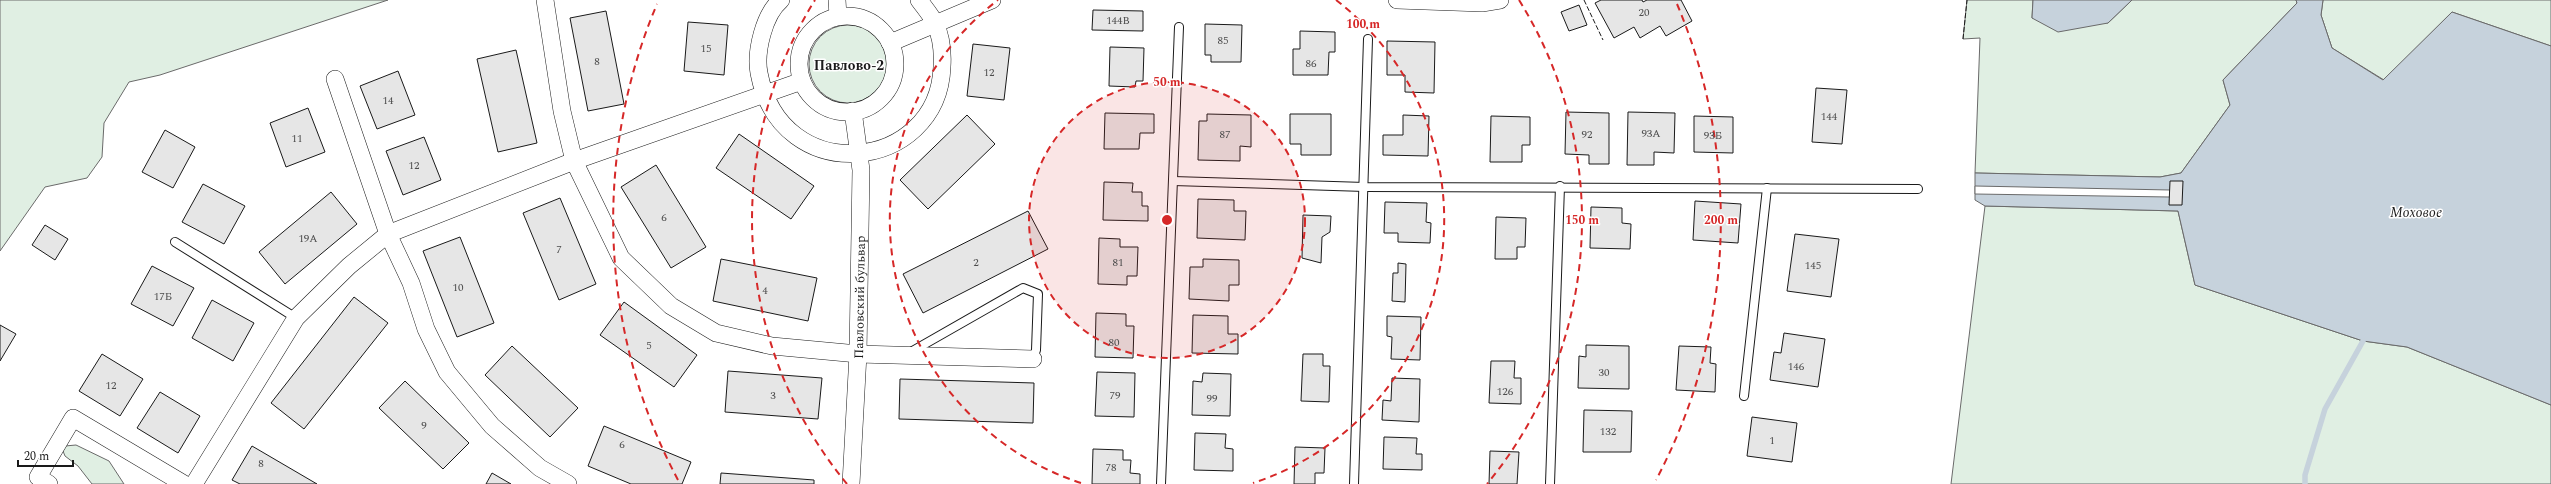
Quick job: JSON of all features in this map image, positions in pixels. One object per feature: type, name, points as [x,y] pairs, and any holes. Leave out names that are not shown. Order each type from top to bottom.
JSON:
[{"type":"street","points":[[545,0],[562,111],[574,161],[621,258],[671,306],[716,334],[772,346],[858,354],[1033,359]]},
{"type":"street","points":[[781,0],[762,31],[757,64],[763,94],[775,117],[792,135],[813,147],[837,154],[861,154],[889,146],[914,130],[932,107],[942,80],[943,51],[935,23],[920,0]]},
{"type":"street","points":[[890,42],[992,0]]},
{"type":"street","points":[[1396,0],[1482,3],[1500,0]]},
{"type":"street","points":[[838,8],[869,21],[881,30],[890,42],[895,60],[893,78],[884,94],[870,106],[853,111],[837,111],[822,105],[810,94],[802,81],[799,64],[802,48],[810,33],[838,8]]},
{"type":"street","points":[[334,79],[388,234],[411,283],[426,329],[447,372],[492,426],[540,468],[568,484]]},
{"type":"street","points":[[194,484],[296,318],[349,266],[388,234],[574,161],[802,81]]},
{"type":"street","name":"Павловский бульвар","points":[[851,484],[858,354],[861,154],[853,111]]},
{"type":"street","points":[[49,484],[38,477],[73,418],[184,484]]},
{"type":"lane","points":[[1161,484],[1179,27]]},
{"type":"lane","points":[[1354,484],[1365,187],[1368,39]]},
{"type":"lane","points":[[1173,181],[1365,187],[1560,186],[1918,189]]},
{"type":"lane","points":[[1550,484],[1560,186]]},
{"type":"lane","points":[[1744,396],[1767,188]]},
{"type":"lane","points":[[175,242],[296,318]]},
{"type":"lane","points":[[905,355],[1023,288],[1038,294],[1036,350],[1033,359]]},
{"type":"green space","points":[[0,0],[388,0],[160,75],[129,82],[104,123],[102,157],[87,178],[45,187],[0,251]]},
{"type":"green space","points":[[1967,0],[2033,0],[2032,18],[2108,23],[2132,0],[2296,0],[2297,3],[2223,80],[2230,105],[2181,173],[2160,177],[1975,173],[1980,38],[1963,39]]},
{"type":"green space","points":[[2323,0],[2551,0],[2551,46],[2452,12],[2384,80],[2332,48],[2321,15]]},
{"type":"green space","points":[[840,25],[856,25],[870,31],[881,42],[887,56],[887,72],[881,86],[870,97],[856,103],[840,103],[826,97],[815,86],[809,72],[809,56],[815,42],[826,31]]},
{"type":"green space","points":[[1985,206],[2178,211],[2195,285],[2363,341],[2407,347],[2551,405],[2551,484],[1951,484]]},
{"type":"green space","points":[[76,445],[109,461],[124,484],[92,484],[78,466],[65,456],[63,451],[65,446]]},
{"type":"water","points":[[2033,0],[2132,0],[2108,23],[2058,32],[2032,18]]},
{"type":"water","name":"Моховое","points":[[2296,0],[2323,0],[2321,15],[2332,48],[2383,80],[2452,12],[2551,46],[2551,405],[2407,347],[2363,341],[2195,285],[2178,211],[1985,206],[1975,200],[1975,173],[2160,177],[2181,173],[2230,105],[2223,80],[2297,3]]},
{"type":"pier","points":[[1975,186],[2170,190],[2170,197],[1975,194]]},
{"type":"building","points":[[1601,0],[1642,0],[1643,2],[1647,0],[1681,0],[1692,21],[1666,36],[1660,26],[1640,38],[1634,27],[1614,38],[1595,3]]},
{"type":"building","points":[[1579,5],[1587,25],[1569,31],[1561,12]]},
{"type":"building","points":[[1093,10],[1143,11],[1143,31],[1092,30]]},
{"type":"building","points":[[606,11],[624,104],[588,111],[570,18]]},
{"type":"building","points":[[688,22],[728,25],[724,75],[684,71]]},
{"type":"building","points":[[1205,24],[1242,25],[1241,62],[1211,62],[1211,55],[1205,55]]},
{"type":"building","points":[[1300,31],[1335,32],[1335,52],[1329,52],[1328,75],[1293,75],[1293,49],[1300,49]]},
{"type":"building","points":[[1387,41],[1435,42],[1434,93],[1405,92],[1405,75],[1387,75]]},
{"type":"building","points":[[973,44],[1010,48],[1004,100],[967,96]]},
{"type":"building","points":[[1110,47],[1144,48],[1143,81],[1136,81],[1135,87],[1109,86]]},
{"type":"building","points":[[516,50],[537,143],[498,152],[477,59]]},
{"type":"building","points":[[398,71],[415,115],[377,129],[360,86]]},
{"type":"building","points":[[1816,88],[1847,90],[1842,144],[1812,142]]},
{"type":"building","points":[[308,108],[325,152],[286,167],[270,123]]},
{"type":"building","points":[[1566,112],[1609,113],[1609,164],[1589,164],[1589,155],[1565,154]]},
{"type":"building","points":[[1628,112],[1675,113],[1674,153],[1654,152],[1654,165],[1627,165]]},
{"type":"building","points":[[1105,113],[1154,114],[1154,133],[1140,133],[1139,149],[1104,149]]},
{"type":"building","points":[[1207,114],[1251,115],[1251,147],[1240,146],[1240,161],[1198,160],[1199,121],[1207,121]]},
{"type":"building","points":[[1290,114],[1331,114],[1331,155],[1301,155],[1301,144],[1290,144]]},
{"type":"building","points":[[967,115],[995,144],[928,209],[900,180]]},
{"type":"building","points":[[1403,115],[1429,116],[1428,156],[1383,155],[1383,135],[1403,135]]},
{"type":"building","points":[[1491,116],[1530,117],[1530,145],[1522,145],[1522,162],[1490,162]]},
{"type":"building","points":[[1694,116],[1733,117],[1733,153],[1694,152]]},
{"type":"building","points":[[165,130],[195,147],[173,188],[142,172]]},
{"type":"building","points":[[739,134],[814,186],[791,219],[716,168]]},
{"type":"building","points":[[424,137],[441,180],[403,195],[386,151]]},
{"type":"building","points":[[656,165],[706,247],[671,268],[621,187]]},
{"type":"building","points":[[2170,181],[2183,181],[2182,205],[2169,205]]},
{"type":"building","points":[[1104,182],[1133,183],[1132,192],[1142,192],[1142,206],[1148,206],[1148,221],[1103,220]]},
{"type":"building","points":[[203,184],[245,206],[224,244],[182,222]]},
{"type":"building","points":[[331,192],[357,224],[285,284],[259,252]]},
{"type":"building","points":[[560,198],[596,284],[559,300],[523,213]]},
{"type":"building","points":[[1198,199],[1234,200],[1234,211],[1246,211],[1245,240],[1197,238]]},
{"type":"building","points":[[1695,201],[1741,204],[1738,243],[1693,240]]},
{"type":"building","points":[[1385,202],[1427,203],[1426,222],[1431,223],[1430,243],[1398,242],[1398,233],[1384,233]]},
{"type":"building","points":[[1591,207],[1622,208],[1622,223],[1631,224],[1630,249],[1590,248]]},
{"type":"building","points":[[1028,211],[1048,249],[923,313],[903,274]]},
{"type":"building","points":[[1303,215],[1331,216],[1330,232],[1322,237],[1321,263],[1302,258]]},
{"type":"building","points":[[1496,217],[1526,218],[1525,247],[1517,247],[1517,259],[1495,259]]},
{"type":"building","points":[[45,225],[68,239],[55,260],[32,245]]},
{"type":"building","points":[[1795,234],[1839,239],[1831,297],[1787,291]]},
{"type":"building","points":[[460,237],[494,323],[457,337],[423,251]]},
{"type":"building","points":[[1099,238],[1120,239],[1120,247],[1138,247],[1137,276],[1127,276],[1127,285],[1098,284]]},
{"type":"building","points":[[721,259],[817,278],[808,321],[713,301]]},
{"type":"building","points":[[1203,259],[1239,260],[1239,285],[1229,285],[1229,301],[1189,299],[1190,267],[1203,267]]},
{"type":"building","points":[[1398,263],[1406,264],[1405,302],[1392,301],[1393,273],[1398,273]]},
{"type":"building","points":[[152,266],[194,288],[173,326],[131,304]]},
{"type":"building","points":[[354,297],[388,323],[304,429],[271,403]]},
{"type":"building","points":[[212,300],[254,323],[233,361],[192,338]]},
{"type":"building","points":[[624,302],[697,355],[674,387],[600,335]]},
{"type":"building","points":[[1096,313],[1126,314],[1126,326],[1134,326],[1133,358],[1095,357]]},
{"type":"building","points":[[1193,315],[1228,316],[1228,334],[1238,334],[1238,354],[1192,353]]},
{"type":"building","points":[[1387,316],[1421,317],[1420,360],[1391,359],[1392,337],[1387,336]]},
{"type":"building","points":[[0,325],[16,334],[0,361]]},
{"type":"building","points":[[1784,333],[1825,339],[1818,387],[1770,380],[1774,352],[1781,353]]},
{"type":"building","points":[[1586,345],[1629,346],[1629,389],[1578,388],[1579,356],[1586,357]]},
{"type":"building","points":[[512,346],[578,408],[550,437],[485,375]]},
{"type":"building","points":[[1679,346],[1711,347],[1710,363],[1716,364],[1715,392],[1676,390]]},
{"type":"building","points":[[102,354],[143,379],[120,416],[79,391]]},
{"type":"building","points":[[1303,354],[1323,354],[1323,366],[1330,366],[1329,402],[1301,401]]},
{"type":"building","points":[[1491,361],[1515,361],[1514,378],[1521,378],[1521,404],[1489,403]]},
{"type":"building","points":[[728,371],[822,378],[818,419],[725,412]]},
{"type":"building","points":[[1097,372],[1135,373],[1134,417],[1095,416]]},
{"type":"building","points":[[1203,373],[1231,374],[1230,416],[1192,415],[1193,381],[1202,382]]},
{"type":"building","points":[[1392,378],[1420,379],[1419,422],[1382,420],[1383,400],[1391,401]]},
{"type":"building","points":[[900,379],[1034,383],[1033,423],[899,419]]},
{"type":"building","points":[[405,381],[469,443],[443,469],[379,408]]},
{"type":"building","points":[[160,392],[200,416],[178,453],[137,428]]},
{"type":"building","points":[[1584,410],[1632,411],[1631,452],[1583,452]]},
{"type":"building","points":[[1752,417],[1797,423],[1792,462],[1747,456]]},
{"type":"building","points":[[604,426],[691,462],[682,484],[631,484],[588,466]]},
{"type":"building","points":[[1195,433],[1226,434],[1225,448],[1233,449],[1233,471],[1194,470]]},
{"type":"building","points":[[1384,437],[1417,438],[1416,454],[1422,454],[1422,470],[1383,469]]},
{"type":"building","points":[[252,446],[317,484],[240,484],[232,480]]},
{"type":"building","points":[[1295,447],[1325,448],[1324,473],[1315,473],[1315,484],[1294,484]]},
{"type":"building","points":[[1093,449],[1123,450],[1123,460],[1131,460],[1130,473],[1140,474],[1140,484],[1092,484]]},
{"type":"building","points":[[1490,451],[1519,452],[1517,484],[1489,484]]},
{"type":"building","points":[[492,473],[511,484],[486,484]]},
{"type":"building","points":[[721,473],[814,480],[814,484],[720,484]]},
{"type":"waterway","points":[[2305,484],[2305,475],[2325,409],[2363,341]]},
{"type":"fence","points":[[1584,0],[1603,40]]},
{"type":"fence","points":[[1963,39],[1967,0]]},
{"type":"district","name":"Павлово-2","points":[[849,65]]}]
